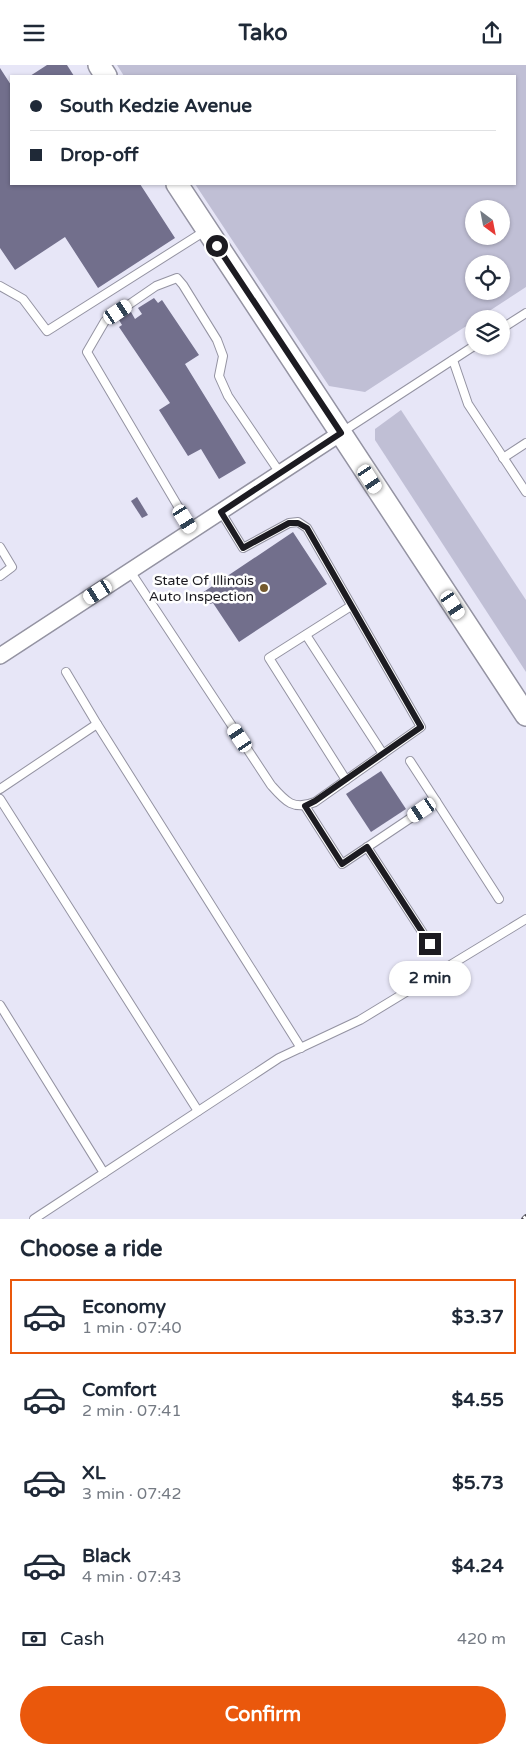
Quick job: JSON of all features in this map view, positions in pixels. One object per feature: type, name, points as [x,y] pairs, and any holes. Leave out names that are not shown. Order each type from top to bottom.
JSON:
[{"type":"main road","points":[[178,185],[526,715]]},
{"type":"street","points":[[0,656],[341,433]]},
{"type":"lane","points":[[0,286],[23,299],[47,331],[207,230]]},
{"type":"lane","points":[[192,531],[87,352],[105,321],[156,286],[177,278],[183,285],[218,339],[223,355],[219,376],[228,397],[280,473]]},
{"type":"lane","points":[[510,323],[526,313]]},
{"type":"lane","points":[[341,433],[465,352]]},
{"type":"lane","points":[[453,360],[468,404],[526,492]]},
{"type":"lane","points":[[503,458],[526,443]]},
{"type":"lane","points":[[130,571],[272,785],[284,800],[294,805],[305,806],[315,801],[421,727],[307,528],[298,523],[289,523],[243,548],[221,512]]},
{"type":"lane","points":[[0,547],[12,567],[0,576]]},
{"type":"lane","points":[[346,780],[268,659],[351,605]]},
{"type":"lane","points":[[306,635],[383,753]]},
{"type":"lane","points":[[66,673],[301,1047]]},
{"type":"lane","points":[[0,789],[97,724]]},
{"type":"lane","points":[[410,761],[499,899]]},
{"type":"lane","points":[[0,799],[198,1111]]},
{"type":"lane","points":[[305,806],[342,864],[436,801]]},
{"type":"lane","points":[[367,847],[430,944]]},
{"type":"lane","points":[[34,1219],[279,1058],[360,1020],[526,919]]},
{"type":"lane","points":[[0,1005],[104,1173]]},
{"type":"shaded area","points":[[117,65],[526,65],[526,287],[510,297],[510,255],[465,255],[465,300],[506,300],[491,310],[465,310],[465,327],[365,392],[329,386],[196,185],[516,185],[516,75],[123,75]]},
{"type":"shaded area","points":[[401,410],[526,600],[526,672],[375,440],[375,429]]},
{"type":"building","points":[[47,65],[67,65],[73,75],[32,75]]},
{"type":"building","points":[[0,68],[10,83],[10,185],[141,185],[175,238],[98,288],[65,237],[15,270],[0,248]]},
{"type":"building","points":[[154,298],[158,303],[162,300],[199,355],[185,364],[246,463],[219,479],[201,449],[188,456],[159,410],[170,403],[119,327],[122,325],[119,320],[131,312],[135,319],[142,314],[138,308]]},
{"type":"building","points":[[137,497],[148,515],[142,518],[131,501]]},
{"type":"building","name":"State Of Illinois Auto Inspection","points":[[293,532],[327,584],[239,642],[213,603],[210,604],[202,593]]},
{"type":"building","points":[[381,771],[406,809],[371,832],[346,794]]},
{"type":"place","name":"State Of Illinois Auto Inspection","points":[[264,588]]},
{"type":"route","points":[[217,246],[341,433],[221,512],[243,548],[289,523],[298,523],[307,528],[421,727],[305,806],[342,864],[367,847],[430,944]]}]
